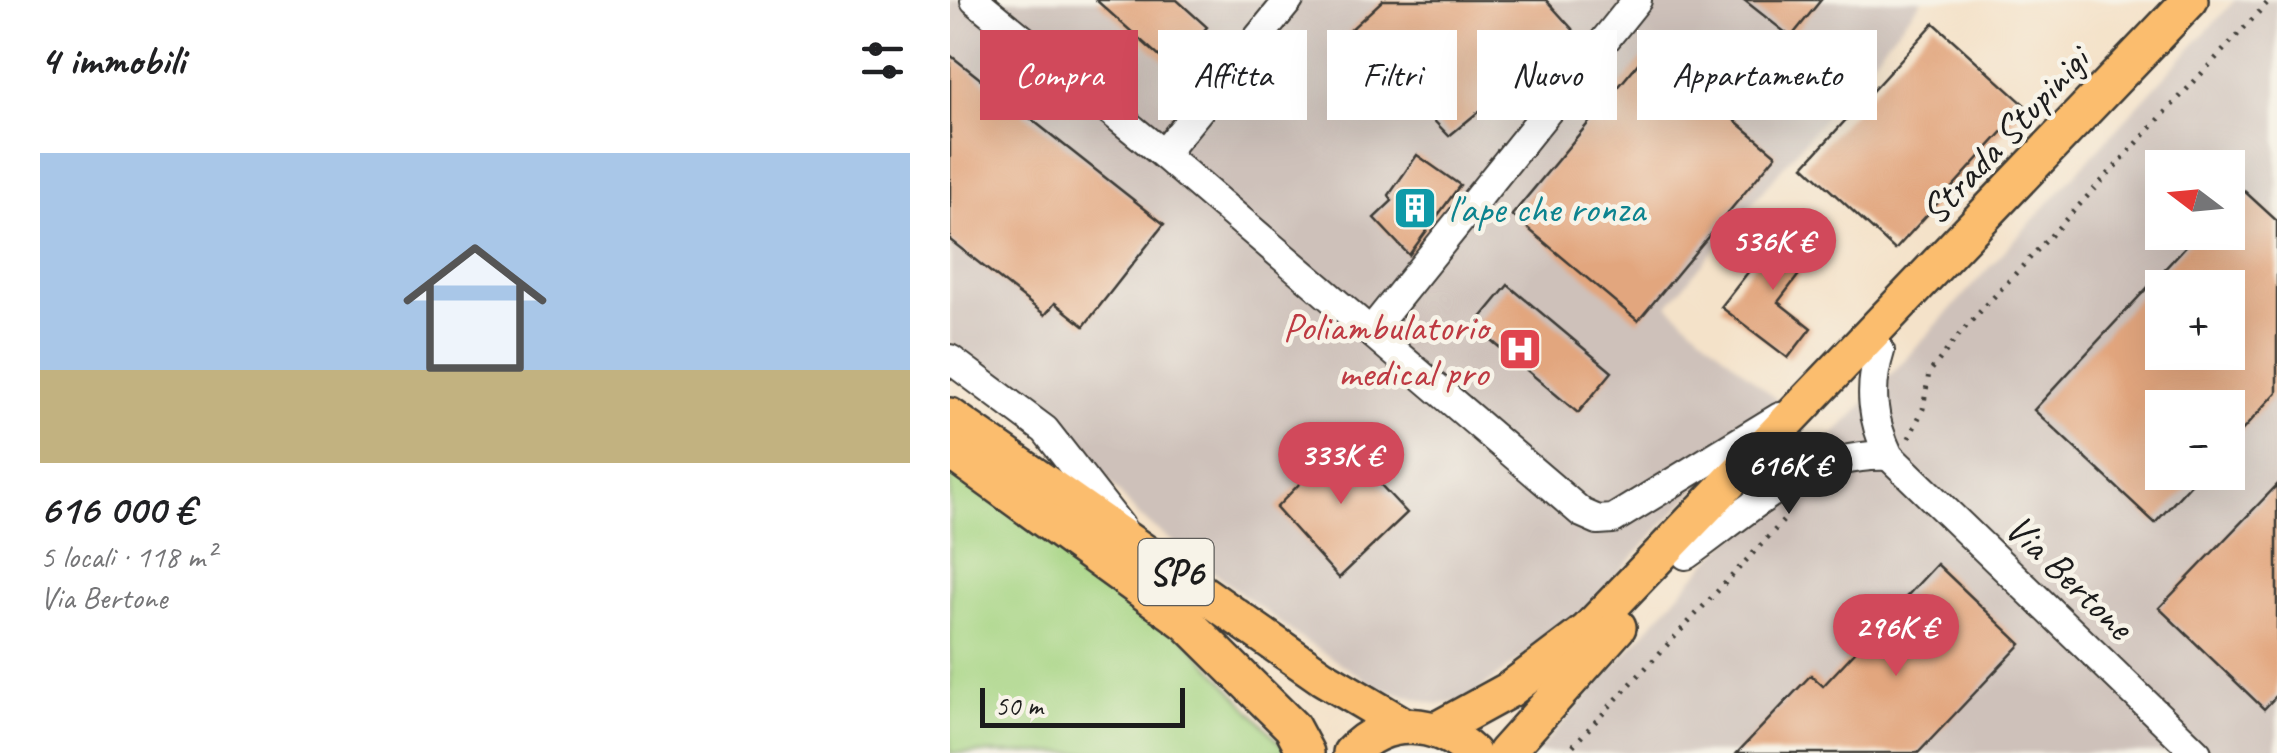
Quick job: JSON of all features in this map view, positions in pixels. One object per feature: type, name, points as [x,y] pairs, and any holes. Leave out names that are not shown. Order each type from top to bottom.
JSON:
[{"type":"main road","name":"Strada Stupinigi","points":[[1351,753],[1377,733],[1420,727],[1509,690],[1586,630],[1817,394],[2190,0]]},
{"type":"main road","name":"Strada Stupinigi","points":[[1505,753],[1686,555],[2211,0]]},
{"type":"main road","name":"SP6","points":[[950,416],[1322,677],[1472,753]]},
{"type":"main road","name":"SP6","points":[[950,451],[1187,622],[1292,727],[1306,753]]},
{"type":"street","points":[[974,0],[1162,154],[1582,513],[1598,520],[1613,519],[1817,394]]},
{"type":"street","points":[[1162,154],[1289,0]]},
{"type":"street","points":[[1370,332],[1637,0]]},
{"type":"street","name":"Via Bertone","points":[[1880,350],[1872,386],[1874,420],[1889,456],[2197,753]]},
{"type":"street","points":[[950,359],[1045,430],[1130,539]]},
{"type":"street","points":[[1686,555],[1817,465],[1847,456],[1889,456]]},
{"type":"path","points":[[1889,456],[1910,437],[1924,408],[1930,373],[1964,330],[2270,0]]},
{"type":"path","points":[[1566,753],[1799,505]]},
{"type":"shaded area","points":[[950,0],[1922,0],[1877,54],[1877,30],[1637,30],[1637,120],[1822,120],[1668,305],[1778,401],[1584,610],[1469,698],[1438,705],[1379,688],[1303,640],[1140,517],[1055,419],[950,342]]},
{"type":"shaded area","points":[[2235,0],[2277,0],[2277,753],[1536,753],[1705,565],[1861,407]]},
{"type":"green space","points":[[950,467],[1185,639],[1289,753],[950,753]]},
{"type":"building","points":[[1096,0],[1177,0],[1207,27],[1158,30],[1158,55],[1138,38],[1138,30],[1130,30]]},
{"type":"building","points":[[1383,0],[1546,0],[1573,30],[1477,30],[1477,113],[1449,136],[1433,120],[1457,120],[1457,30],[1350,30]]},
{"type":"building","points":[[1744,0],[1821,0],[1797,30],[1782,30]]},
{"type":"building","points":[[1934,23],[2026,106],[1895,250],[1804,166],[1846,120],[1877,120],[1877,86]]},
{"type":"building","points":[[950,55],[980,79],[980,120],[1032,120],[1164,224],[1084,326],[1055,303],[1045,315],[950,240]]},
{"type":"building","points":[[1637,65],[1637,120],[1734,120],[1776,155],[1638,321],[1512,215],[1591,120],[1617,120],[1617,89]]},
{"type":"building","name":"l'ape che ronza","points":[[1417,155],[1460,185],[1409,255],[1374,218],[1392,201],[1389,195]]},
{"type":"building","points":[[2245,192],[2277,221],[2277,392],[2245,427],[2245,390],[2145,390],[2145,490],[2185,490],[2155,523],[2034,410],[2145,290],[2145,370],[2245,370],[2245,270],[2164,270],[2182,250],[2245,250]]},
{"type":"building","points":[[1784,226],[1817,251],[1778,302],[1811,328],[1788,358],[1721,307]]},
{"type":"building","points":[[1508,285],[1612,372],[1578,413],[1474,326]]},
{"type":"building","points":[[1342,436],[1407,513],[1339,578],[1276,508],[1305,478],[1301,475]]},
{"type":"building","points":[[2277,485],[2277,695],[2264,709],[2159,608]]},
{"type":"building","points":[[1937,564],[2021,644],[1918,753],[1737,753],[1811,675],[1823,686]]},
{"type":"place","name":"l'ape che ronza","points":[[1415,208]]},
{"type":"place","name":"Poliambulatorio medical pro","points":[[1520,349]]}]
